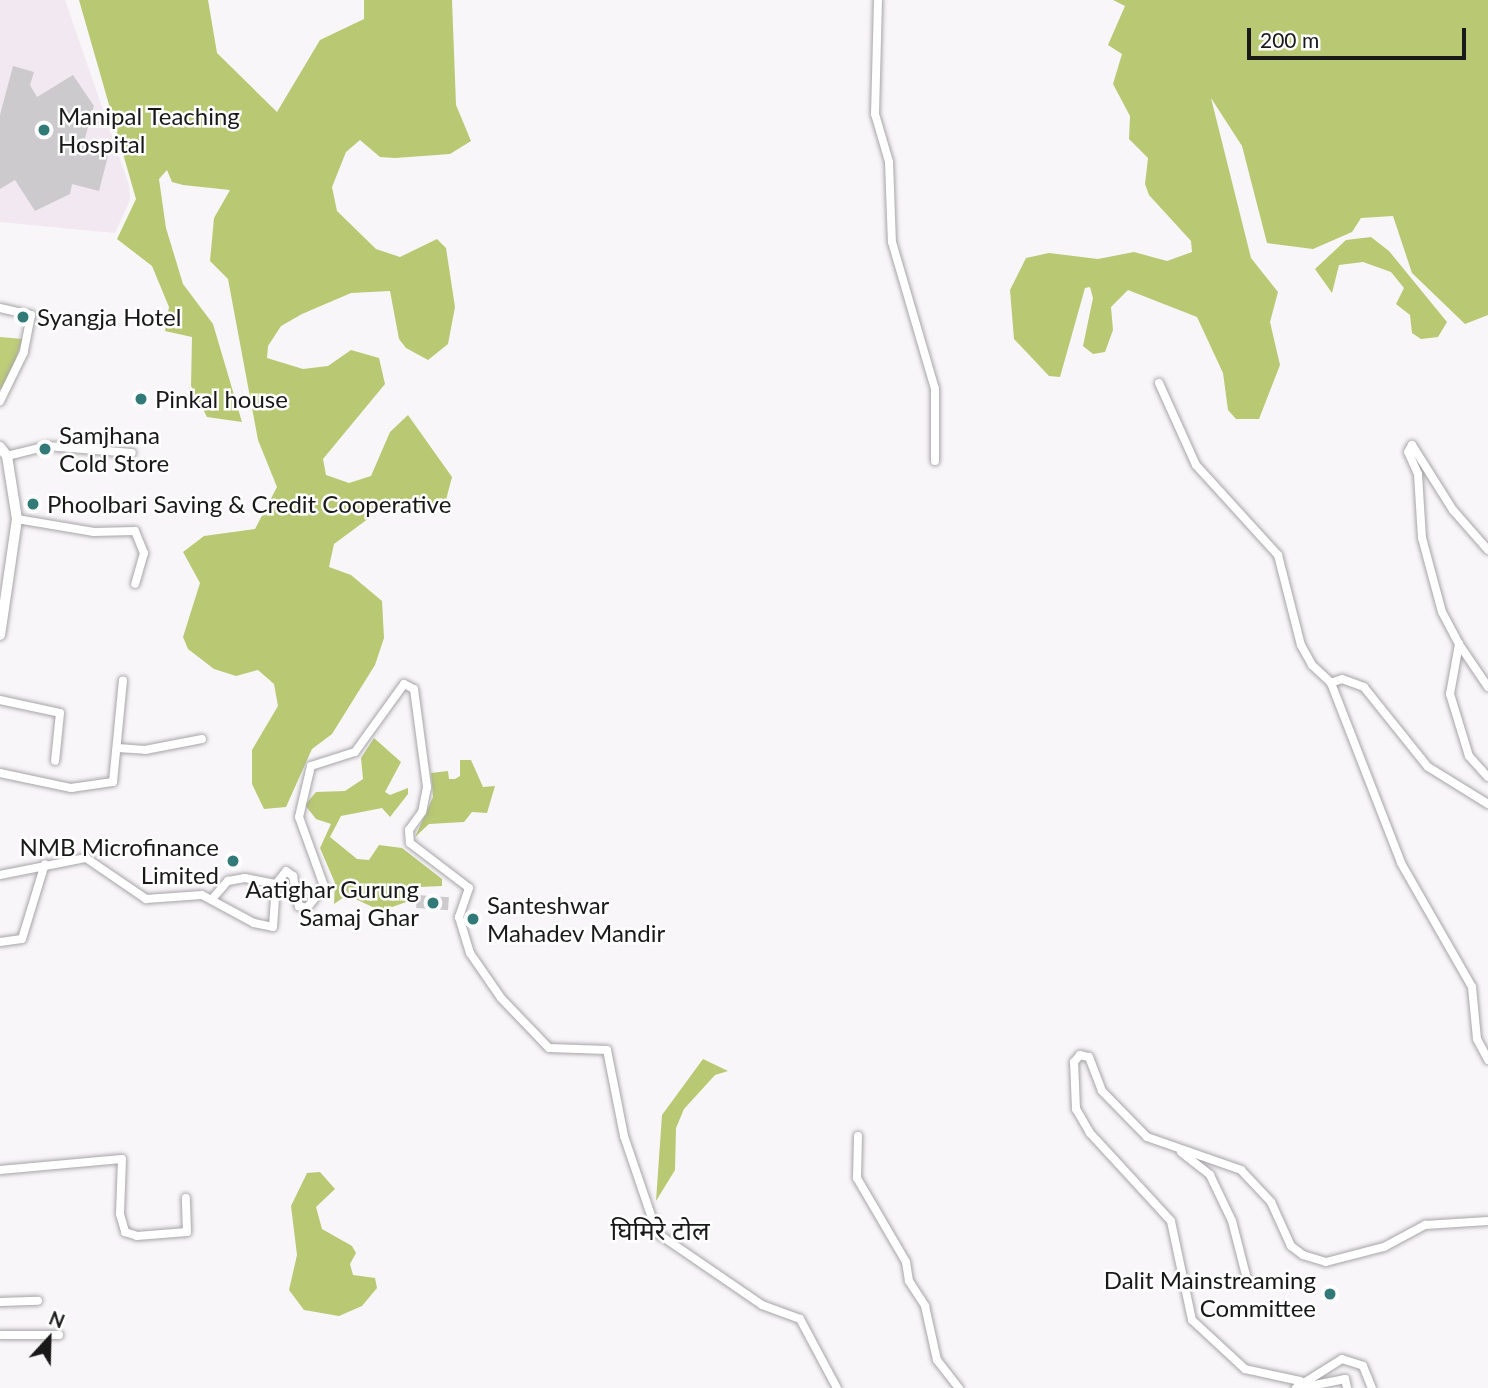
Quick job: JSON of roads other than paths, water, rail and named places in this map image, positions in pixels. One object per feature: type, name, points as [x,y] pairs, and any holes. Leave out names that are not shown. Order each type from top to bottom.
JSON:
[{"type":"main road","points":[[0,635],[3,596],[17,519],[3,451]]},
{"type":"street","points":[[878,0],[875,114],[889,162],[892,242],[934,389],[935,461]]},
{"type":"street","points":[[0,308],[31,315],[24,352],[0,401]]},
{"type":"street","points":[[1159,383],[1196,465],[1274,548],[1301,645],[1312,665],[1331,683],[1401,863],[1472,987],[1476,1040],[1488,1060]]},
{"type":"street","points":[[1488,550],[1453,510],[1423,454],[1412,445],[1420,531],[1440,605],[1460,644],[1488,687]]},
{"type":"street","points":[[3,451],[47,446],[132,453]]},
{"type":"street","points":[[17,519],[94,532],[135,531],[144,553],[135,584]]},
{"type":"street","points":[[1460,644],[1450,694],[1469,756],[1488,777]]},
{"type":"street","points":[[1331,683],[1342,679],[1364,687],[1428,767],[1488,804]]},
{"type":"street","points":[[0,773],[71,788],[113,782],[123,680]]},
{"type":"street","points":[[0,875],[86,858],[146,899],[183,893],[213,898],[224,906],[273,927],[276,884],[286,871],[293,876],[299,906],[307,908],[324,886],[299,817],[311,766],[355,752],[404,684],[414,689],[427,787],[422,812],[409,830],[410,843],[469,888],[459,917],[470,953],[501,998],[549,1048],[607,1050],[613,1060],[624,1136],[657,1233],[762,1305],[800,1319],[837,1388]]},
{"type":"street","points":[[0,700],[60,713],[55,761]]},
{"type":"street","points":[[118,748],[145,750],[202,739]]},
{"type":"street","points":[[0,942],[22,939],[46,864]]},
{"type":"street","points":[[213,898],[228,881],[245,878],[276,884]]},
{"type":"street","points":[[1347,1388],[1345,1379],[1299,1386],[1245,1369],[1192,1320],[1185,1308],[1183,1257],[1171,1222],[1090,1133],[1076,1109],[1074,1062],[1080,1055],[1089,1057],[1102,1091],[1147,1137],[1241,1170],[1271,1202],[1291,1246],[1326,1262],[1384,1247],[1425,1225],[1488,1221]]},
{"type":"street","points":[[858,1136],[857,1178],[906,1262],[909,1281],[925,1306],[937,1360],[959,1388]]},
{"type":"street","points":[[1179,1150],[1210,1175],[1232,1221],[1248,1283]]},
{"type":"street","points":[[0,1170],[122,1159],[120,1214],[125,1232],[137,1236],[187,1232],[186,1198]]},
{"type":"street","points":[[0,1301],[38,1301]]},
{"type":"street","points":[[0,1335],[59,1335]]},
{"type":"street","points":[[1299,1386],[1342,1359],[1363,1366],[1372,1388]]},
{"type":"place","name":"Manipal Teaching Hospital","points":[[44,130]]},
{"type":"place","name":"Syangja Hotel","points":[[23,317]]},
{"type":"place","name":"Pinkal house","points":[[141,399]]},
{"type":"place","name":"Samjhana Cold Store","points":[[45,449]]},
{"type":"place","name":"Phoolbari Saving & Credit Cooperative","points":[[33,504]]},
{"type":"place","name":"NMB Microfinance Limited","points":[[233,861]]},
{"type":"place","name":"Aatighar Gurung Samaj Ghar","points":[[433,903]]},
{"type":"place","name":"Santeshwar Mahadev Mandir","points":[[473,919]]},
{"type":"place","name":"Dalit Mainstreaming Committee","points":[[1330,1294]]},
{"type":"district","name":"घिमिरे टोल","points":[[660,1231]]}]
